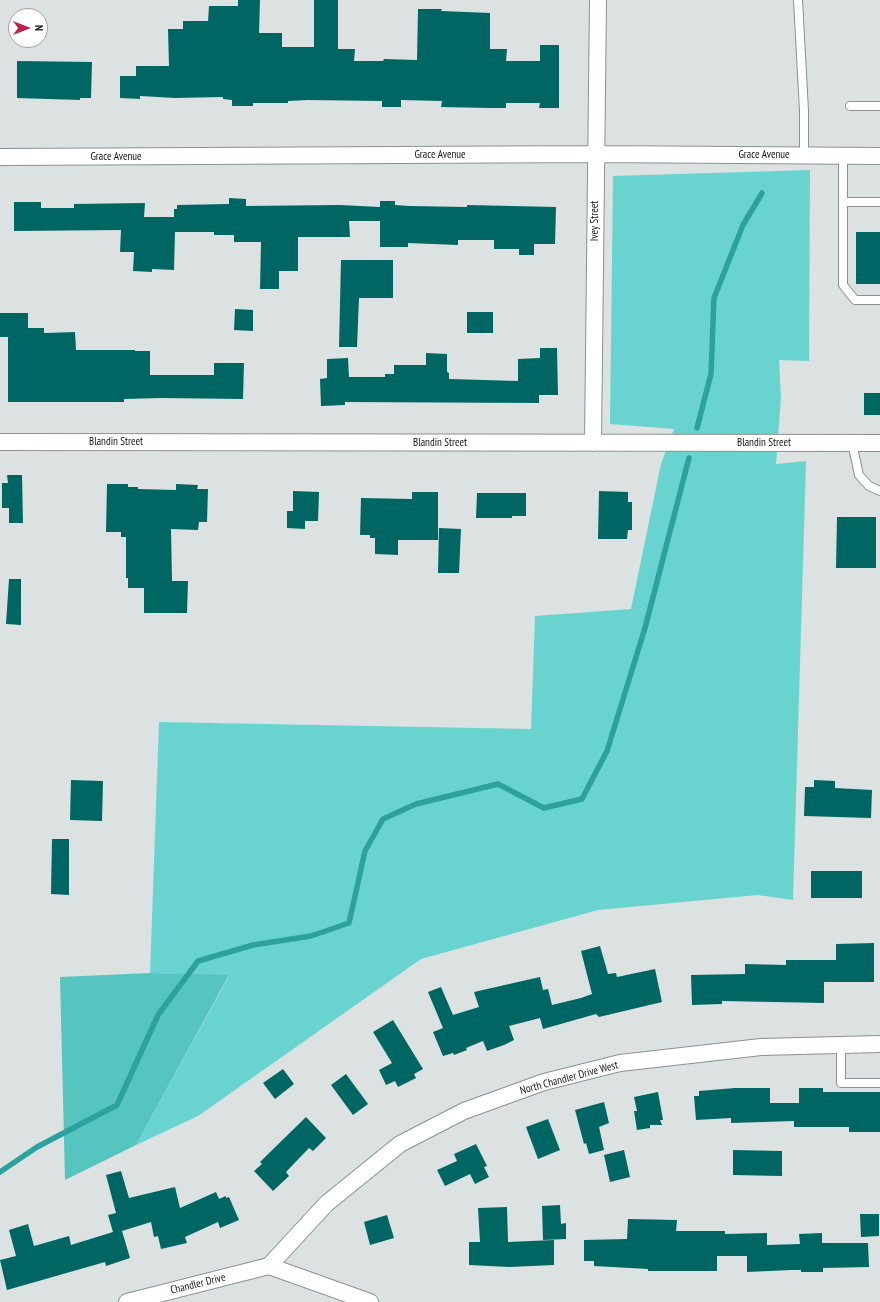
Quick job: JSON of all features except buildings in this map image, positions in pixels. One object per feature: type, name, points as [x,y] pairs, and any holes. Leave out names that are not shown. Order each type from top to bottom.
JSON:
[{"type":"street","name":"Ivey Street","points":[[593,443],[598,0]]},
{"type":"street","name":"Grace Avenue","points":[[0,157],[596,154],[880,156]]},
{"type":"street","name":"Blandin Street","points":[[0,442],[880,443]]},
{"type":"street","name":"North Chandler Drive West","points":[[269,1266],[326,1204],[400,1144],[464,1111],[544,1082],[620,1063],[761,1047],[880,1044]]},
{"type":"street","name":"Chandler Drive","points":[[127,1302],[269,1266]]},
{"type":"street","points":[[269,1266],[370,1302]]},
{"type":"lane","points":[[798,0],[804,111],[804,155]]},
{"type":"lane","points":[[850,106],[880,106]]},
{"type":"lane","points":[[843,155],[843,285],[855,300],[880,300]]},
{"type":"lane","points":[[843,202],[880,202]]},
{"type":"lane","points":[[852,443],[859,475],[869,486],[880,491]]},
{"type":"lane","points":[[841,1045],[841,1083],[880,1083]]},
{"type":"shaded area","points":[[810,170],[809,361],[779,360],[781,397],[776,464],[806,461],[793,900],[758,895],[598,910],[421,959],[198,1116],[136,1145],[229,976],[150,973],[159,722],[531,729],[535,616],[631,609],[661,464],[674,429],[610,424],[613,176]]},
{"type":"shaded area","points":[[150,973],[229,975],[136,1145],[65,1180],[60,977]]},
{"type":"waterway","points":[[697,428],[711,374],[714,298],[743,225],[762,193]]},
{"type":"waterway","points":[[0,1172],[37,1147],[117,1105],[158,1015],[198,961],[253,945],[311,936],[349,923],[365,851],[383,819],[416,804],[498,784],[544,808],[582,799],[607,751],[645,628],[689,458]]}]
